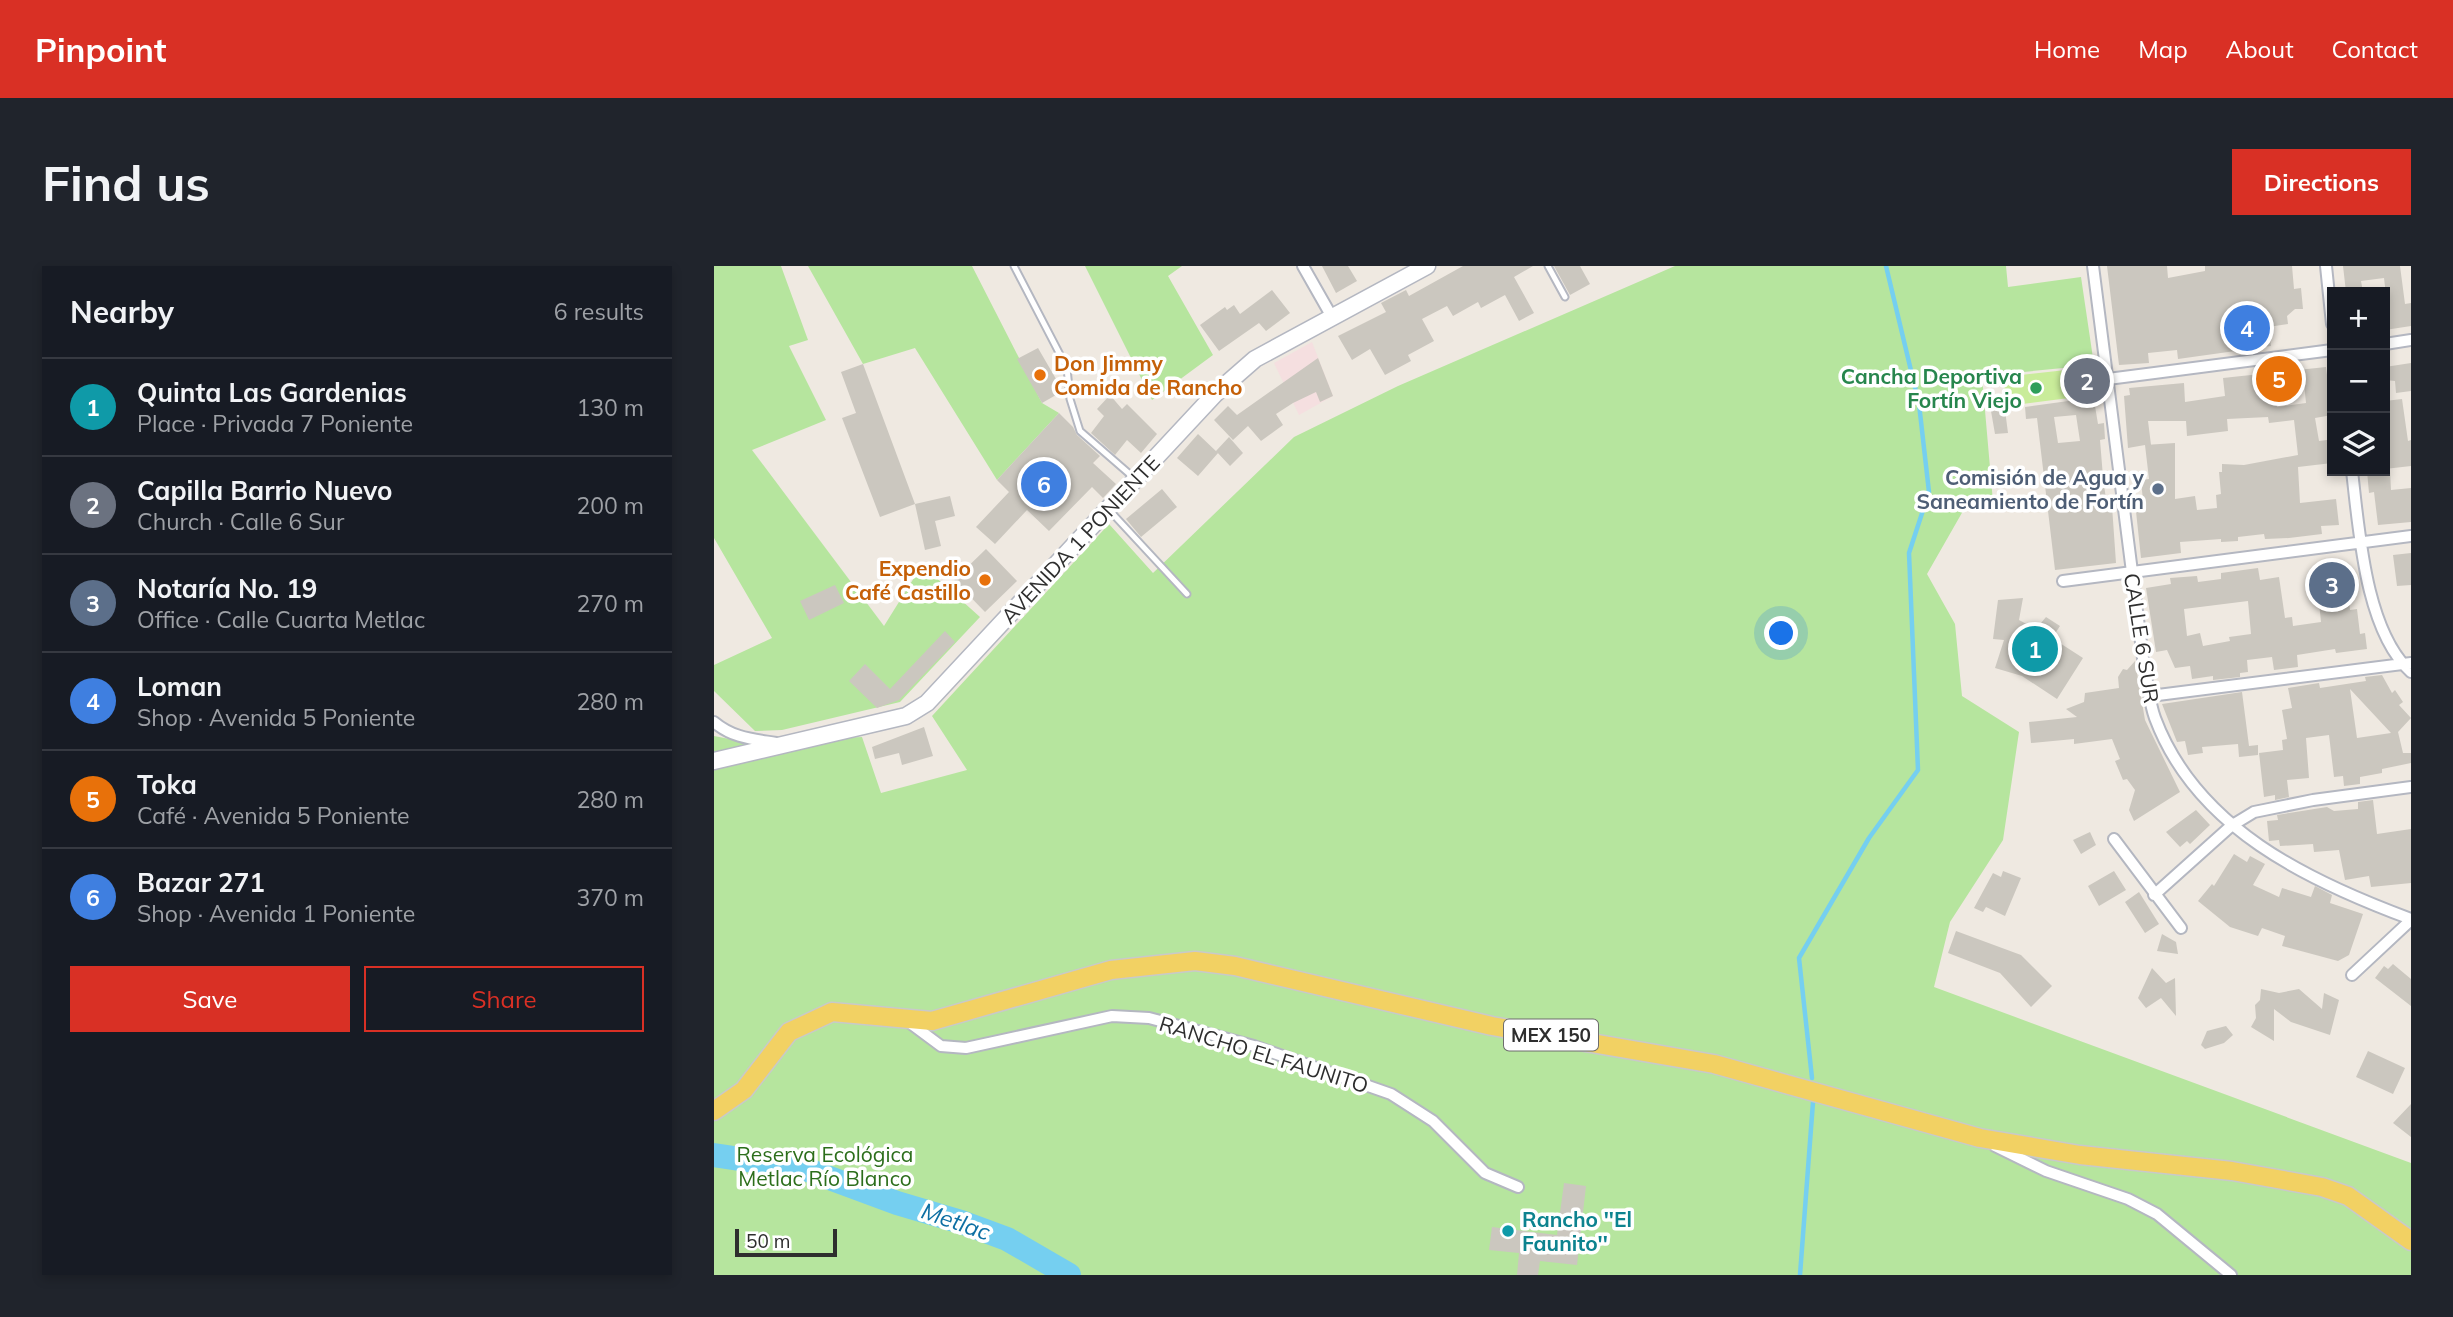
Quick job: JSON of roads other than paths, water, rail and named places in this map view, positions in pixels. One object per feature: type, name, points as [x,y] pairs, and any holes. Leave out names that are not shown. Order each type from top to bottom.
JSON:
[{"type":"main road","name":"MEX 150","points":[[714,1111],[744,1090],[789,1032],[832,1012],[932,1021],[1111,970],[1195,961],[1235,966],[1492,1026],[1714,1064],[1980,1138],[2080,1155],[2232,1171],[2322,1187],[2348,1196],[2411,1241]]},
{"type":"street","points":[[1303,266],[1332,317]]},
{"type":"street","name":"AVENIDA 1 PONIENTE","points":[[714,761],[906,716],[927,703],[1215,394],[1255,359],[1427,266]]},
{"type":"street","name":"CALLE 6 SUR","points":[[2093,266],[2132,571],[2155,716],[2180,765],[2231,826],[2270,855],[2411,920]]},
{"type":"street","points":[[2326,266],[2328,287]]},
{"type":"street","points":[[2390,343],[2411,340]]},
{"type":"street","points":[[2108,380],[2327,351]]},
{"type":"street","points":[[2150,696],[2408,667],[2382,624],[2361,543],[2353,476]]},
{"type":"street","points":[[2063,581],[2411,536]]},
{"type":"street","points":[[714,722],[724,731],[747,740],[785,744]]},
{"type":"street","points":[[2154,895],[2231,826],[2254,812],[2314,800],[2411,787]]},
{"type":"street","points":[[2114,839],[2181,928]]},
{"type":"street","points":[[2352,975],[2411,920]]},
{"type":"street","name":"RANCHO EL FAUNITO","points":[[906,1020],[942,1046],[966,1048],[1112,1016],[1149,1018],[1254,1046],[1391,1094],[1433,1121],[1485,1173],[1518,1187]]},
{"type":"street","points":[[1980,1138],[2046,1171],[2128,1199],[2157,1214],[2231,1275]]},
{"type":"lane","points":[[1014,266],[1067,368],[1070,399],[1080,431],[1135,479]]},
{"type":"lane","points":[[1548,266],[1565,296]]},
{"type":"lane","points":[[1108,509],[1187,594]]},
{"type":"waterway","points":[[1812,1078],[1799,958],[1869,838],[1918,770],[1909,553],[1929,492],[1919,404],[1886,266]]},
{"type":"waterway","points":[[1800,1275],[1813,1102]]},
{"type":"waterway","name":"Metlac","points":[[714,1155],[805,1169],[1007,1239],[1069,1275]]},
{"type":"place","name":"Loman","points":[[2247,328]]},
{"type":"place","name":"Don Jimmy Comida de Rancho","points":[[1040,375]]},
{"type":"place","name":"Toka","points":[[2279,379]]},
{"type":"place","name":"Capilla Barrio Nuevo","points":[[2087,381]]},
{"type":"place","name":"Cancha Deportiva Fortín Viejo","points":[[2036,388]]},
{"type":"place","name":"Bazar 271","points":[[1044,484]]},
{"type":"place","name":"Comisión de Agua y Saneamiento de Fortín","points":[[2158,489]]},
{"type":"place","name":"Expendio Café Castillo","points":[[985,580]]},
{"type":"place","name":"Notaría No. 19","points":[[2332,585]]},
{"type":"place","name":"Quinta Las Gardenias","points":[[2035,649]]},
{"type":"place","name":"Rancho ''El Faunito''","points":[[1508,1231]]},
{"type":"park label","name":"Reserva Ecológica Metlac Río Blanco","points":[[825,1166]]}]
